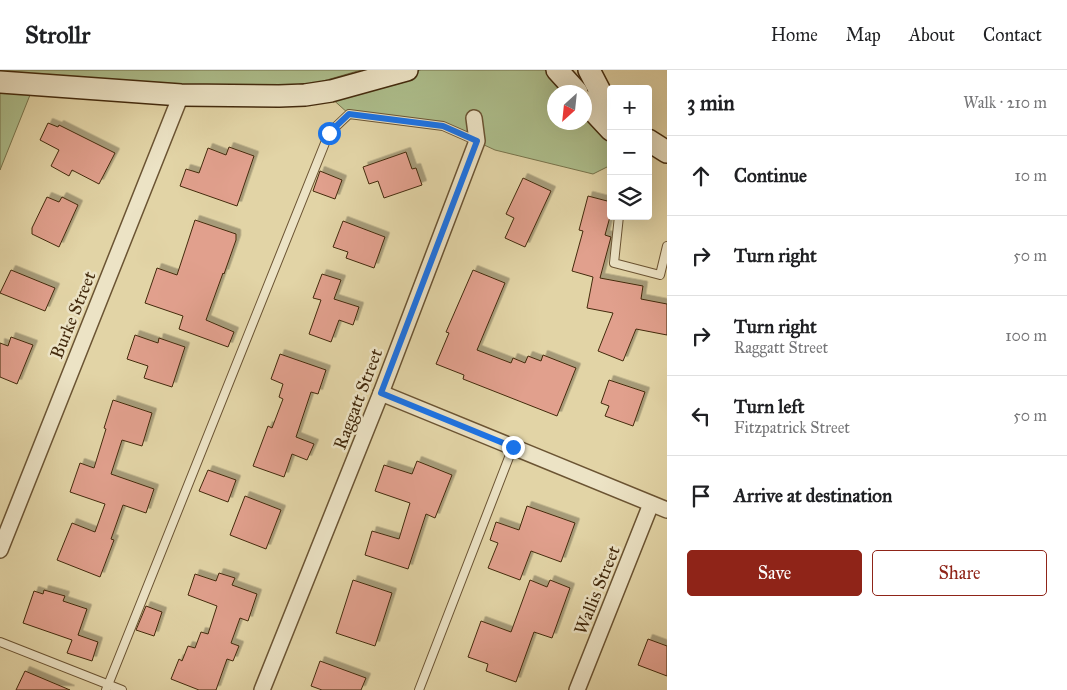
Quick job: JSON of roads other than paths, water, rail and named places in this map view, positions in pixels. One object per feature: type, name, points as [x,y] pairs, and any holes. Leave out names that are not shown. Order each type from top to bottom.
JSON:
[{"type":"main road","points":[[246,96],[313,84],[353,70]]},
{"type":"main road","points":[[0,82],[180,95],[305,95],[331,91],[407,70]]},
{"type":"main road","points":[[557,70],[571,85]]},
{"type":"main road","points":[[589,70],[607,101]]},
{"type":"main road","points":[[592,110],[607,126]]},
{"type":"main road","points":[[652,143],[667,152]]},
{"type":"main road","points":[[652,156],[667,162]]},
{"type":"street","name":"Burke Street","points":[[0,550],[180,95]]},
{"type":"street","name":"Raggatt Street","points":[[262,690],[381,393],[477,141],[474,118]]},
{"type":"street","points":[[381,393],[667,510]]},
{"type":"street","name":"Wallis Street","points":[[577,690],[652,504]]},
{"type":"lane","points":[[107,687],[329,133],[349,114],[443,126],[477,141]]},
{"type":"lane","points":[[619,220],[614,263],[660,275],[667,246]]},
{"type":"lane","points":[[419,690],[513,447]]},
{"type":"lane","points":[[0,642],[107,687],[122,690]]}]
